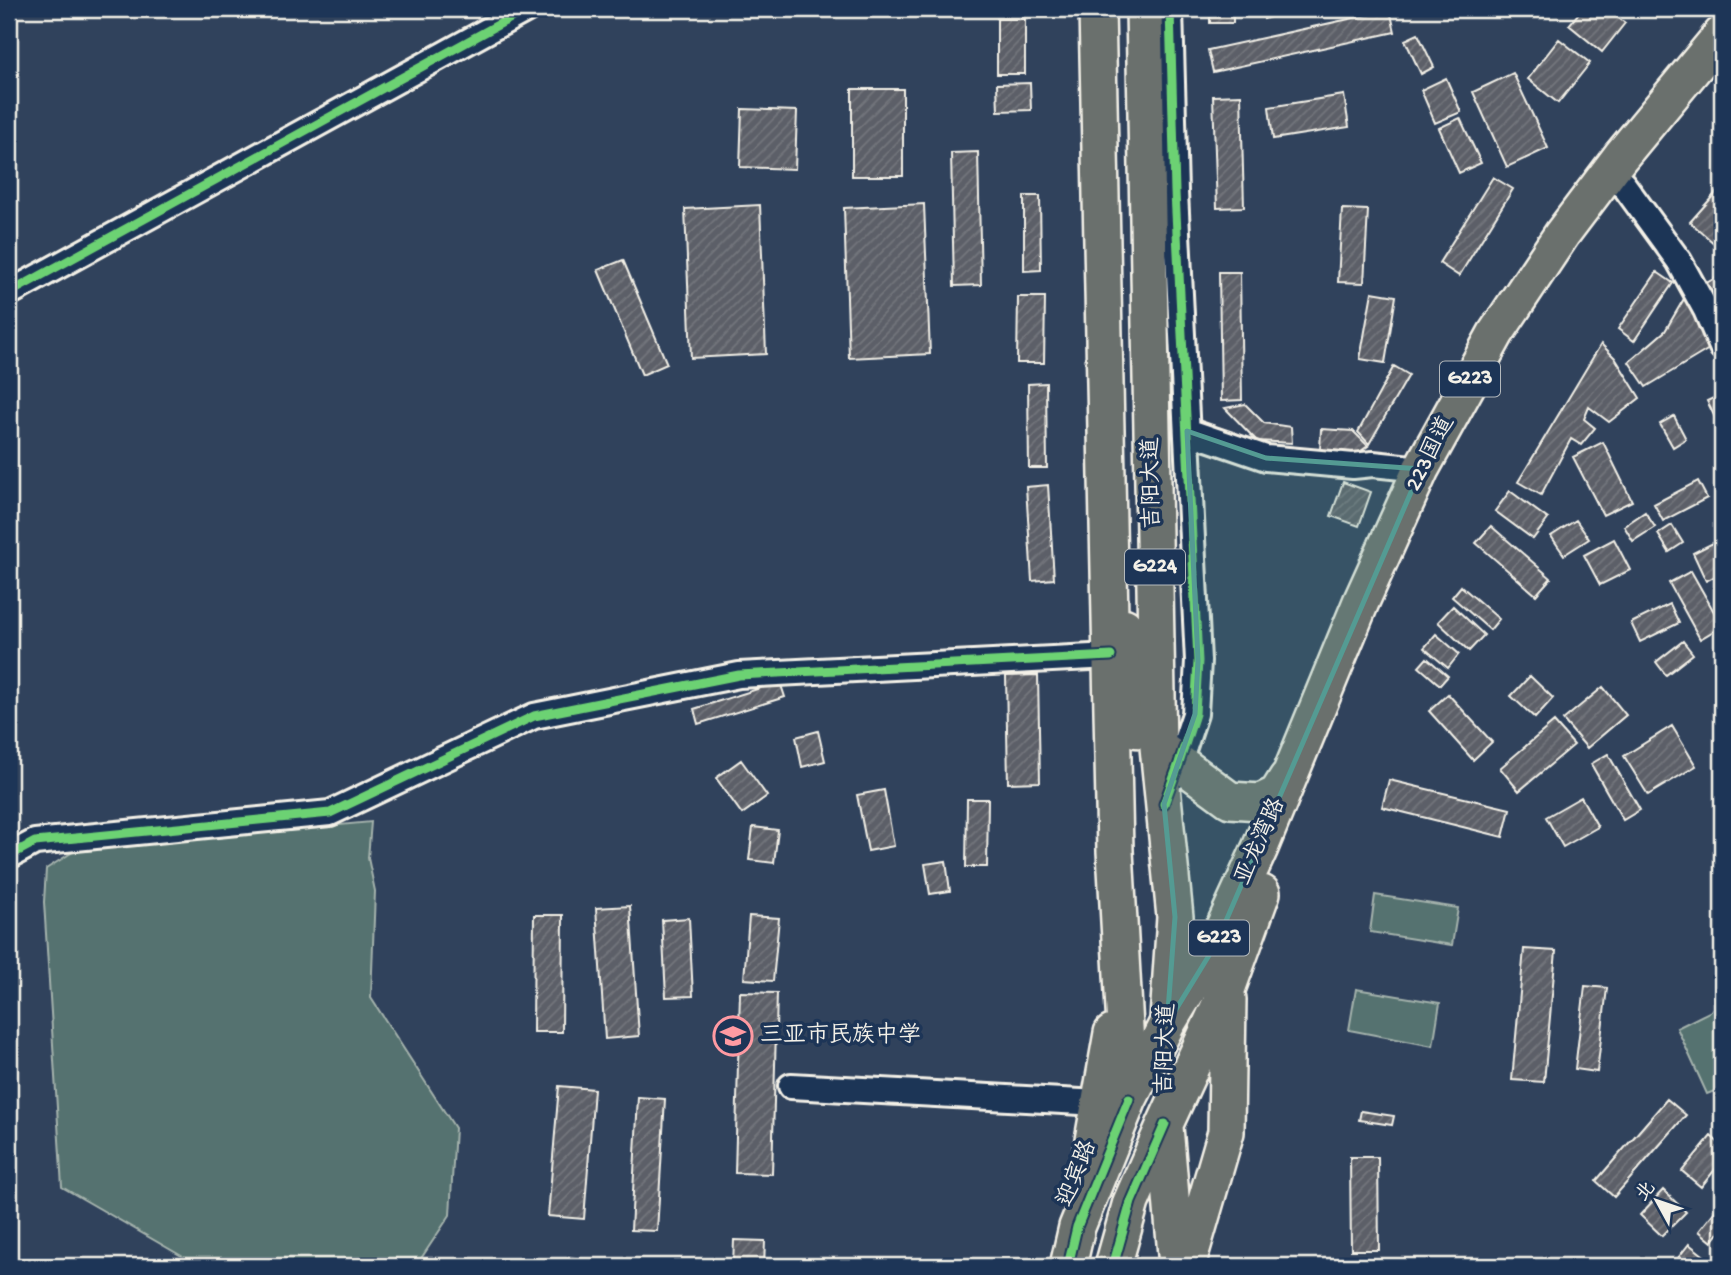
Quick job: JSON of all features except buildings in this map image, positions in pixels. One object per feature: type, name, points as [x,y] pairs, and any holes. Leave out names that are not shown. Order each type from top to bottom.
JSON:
[{"type":"highway","name":"吉阳大道","points":[[1097,9],[1115,851],[1122,978],[1114,1101]]},
{"type":"highway","name":"吉阳大道","points":[[1144,9],[1165,744],[1164,804],[1175,918],[1167,1024],[1165,1124]]},
{"type":"highway","name":"223国道","points":[[1295,782],[1361,602],[1421,469],[1496,333],[1562,234],[1621,156],[1722,34]]},
{"type":"highway","name":"223国道","points":[[1295,782],[1373,620],[1429,494],[1487,385],[1547,288],[1623,184],[1722,63]]},
{"type":"highway","points":[[1165,744],[1230,800],[1260,802],[1295,782]]},
{"type":"highway","name":"亚龙湾路","points":[[1165,1124],[1228,987],[1295,782]]},
{"type":"highway","name":"亚龙湾路","points":[[1114,1101],[1167,1024],[1216,944],[1259,848],[1295,782]]},
{"type":"highway","points":[[1187,1266],[1226,1132],[1228,987]]},
{"type":"highway","name":"G224","points":[[1114,1101],[1131,1202],[1135,1266]]},
{"type":"highway","name":"迎宾路","points":[[1068,1266],[1114,1101]]},
{"type":"highway","name":"G224","points":[[1165,1124],[1177,1266]]},
{"type":"highway","name":"G223","points":[[1113,1266],[1131,1202],[1165,1124]]},
{"type":"main road","points":[[1109,596],[1124,608],[1131,705],[1136,731],[1150,732],[1165,744]]},
{"type":"street","points":[[9,293],[527,9]]},
{"type":"street","points":[[1165,744],[1195,713],[1198,662],[1176,205],[1170,9]]},
{"type":"street","points":[[1623,184],[1679,261],[1706,310],[1722,347]]},
{"type":"street","points":[[1187,431],[1266,458],[1421,469]]},
{"type":"street","points":[[9,856],[35,842],[330,813],[534,716],[739,675],[1111,656]]},
{"type":"street","points":[[792,1086],[1114,1101]]},
{"type":"highlighted area","points":[[1187,431],[1266,458],[1421,469],[1216,944],[1167,1024],[1175,917],[1164,804],[1195,714],[1198,661]]},
{"type":"green space","points":[[371,822],[368,858],[375,891],[371,998],[455,1128],[450,1215],[416,1266],[199,1266],[62,1187],[44,902],[46,869],[76,850]]},
{"type":"green space","points":[[1375,895],[1458,908],[1452,945],[1370,932]]},
{"type":"green space","points":[[1356,989],[1440,1003],[1433,1046],[1349,1030]]},
{"type":"green space","points":[[1719,1007],[1722,1014],[1722,1088],[1707,1094],[1677,1028]]},
{"type":"cycle path","points":[[9,293],[527,9]]},
{"type":"cycle path","points":[[1164,804],[1195,714],[1198,661],[1175,192],[1170,9]]},
{"type":"cycle path","points":[[9,856],[35,842],[330,813],[534,716],[739,675],[1111,656]]},
{"type":"cycle path","points":[[1068,1266],[1077,1227],[1129,1099]]},
{"type":"cycle path","points":[[1113,1266],[1131,1202],[1165,1124]]},
{"type":"place","name":"三亚市民族中学","points":[[733,1036]]}]
